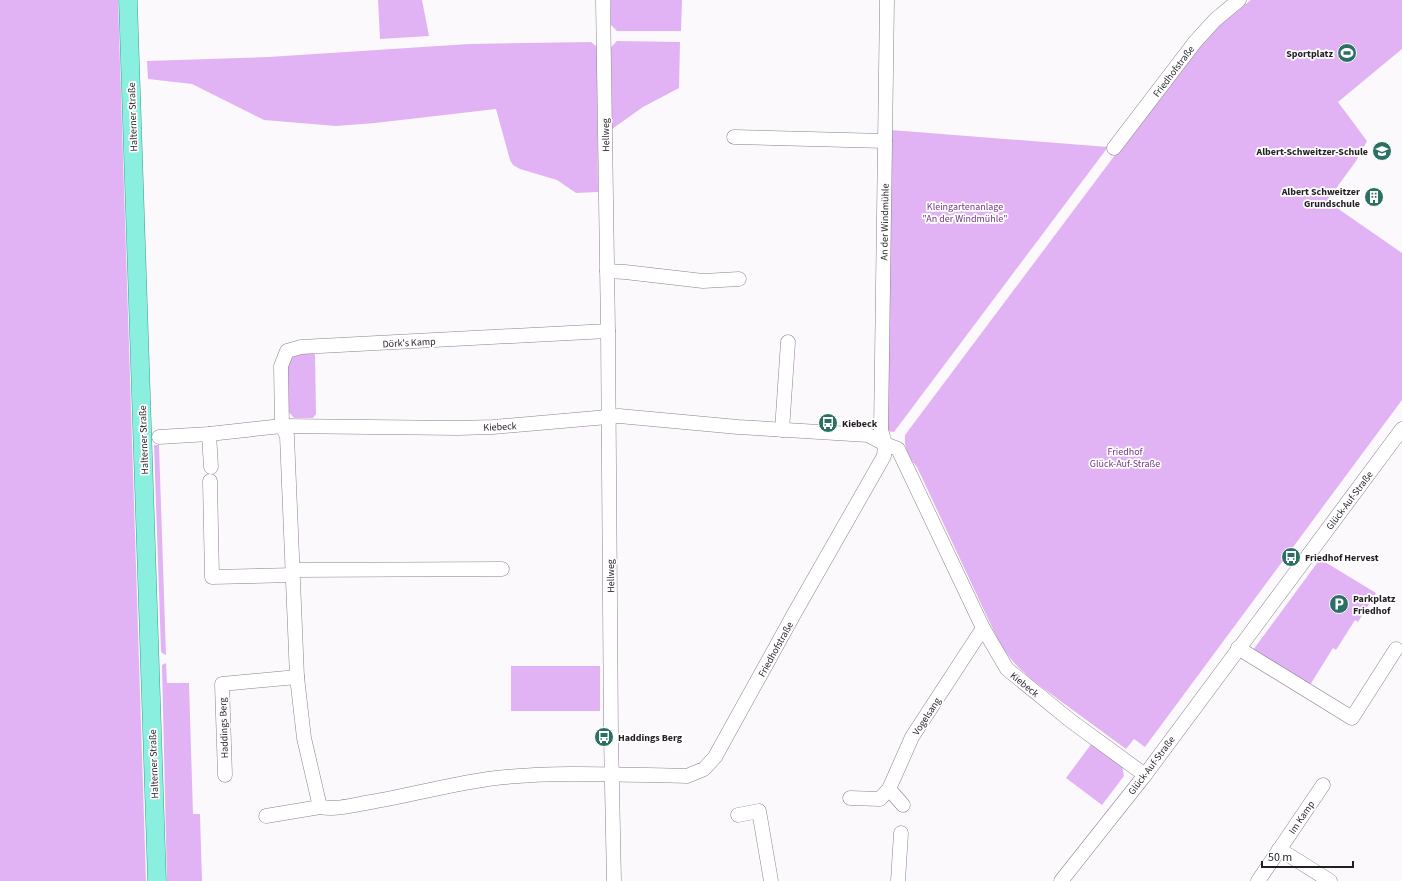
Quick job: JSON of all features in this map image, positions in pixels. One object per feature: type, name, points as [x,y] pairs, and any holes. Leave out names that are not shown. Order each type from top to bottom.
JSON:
[{"type":"main road","name":"Halterner Straße","points":[[128,0],[157,881]]},
{"type":"street","name":"Hellweg","points":[[603,0],[614,881]]},
{"type":"street","name":"An der Windmühle","points":[[885,444],[881,430],[887,0]]},
{"type":"street","name":"Friedhofstraße","points":[[1114,148],[1195,42],[1215,20],[1239,0]]},
{"type":"street","points":[[734,138],[885,141]]},
{"type":"street","points":[[607,271],[703,281],[739,279]]},
{"type":"street","name":"Dörk's Kamp","points":[[282,426],[281,366],[287,351],[302,347],[608,331]]},
{"type":"street","points":[[782,430],[788,342]]},
{"type":"street","name":"Kiebeck","points":[[159,437],[209,434],[282,426],[458,428],[525,425],[619,416],[782,430],[868,435],[898,449],[983,628],[1007,669],[1071,721],[1144,775]]},
{"type":"street","points":[[282,426],[287,436],[297,677],[304,738],[320,807]]},
{"type":"street","name":"Glück-Auf-Straße","points":[[1062,881],[1144,775],[1402,430]]},
{"type":"street","points":[[209,434],[211,467]]},
{"type":"street","name":"Friedhofstraße","points":[[612,775],[687,776],[704,769],[715,757],[884,456],[885,444]]},
{"type":"street","points":[[210,481],[212,577],[293,572],[502,569]]},
{"type":"street","name":"Vogelsang","points":[[889,789],[912,737],[983,628]]},
{"type":"street","points":[[1238,648],[1352,718],[1396,649]]},
{"type":"street","name":"Haddings Berg","points":[[225,775],[222,684],[297,677]]},
{"type":"street","points":[[266,816],[320,807],[331,809],[452,785],[496,778],[541,774],[612,775]]},
{"type":"street","name":"Im Kamp","points":[[1258,881],[1323,785]]},
{"type":"street","points":[[850,798],[880,799],[889,789],[903,805]]},
{"type":"street","points":[[738,815],[759,811],[771,881]]},
{"type":"street","points":[[898,881],[901,833]]},
{"type":"street","points":[[1279,849],[1330,881]]},
{"type":"green space","points":[[0,0],[118,0],[146,881],[0,881]]},
{"type":"green space","points":[[378,0],[422,0],[429,36],[380,39]]},
{"type":"green space","points":[[611,0],[682,0],[681,31],[617,31],[611,25]]},
{"type":"green space","name":"Friedhof Glück-Auf-Straße","points":[[1251,0],[1402,0],[1402,49],[1338,102],[1367,141],[1356,161],[1327,201],[1402,253],[1402,400],[1145,747],[1134,739],[1126,749],[1036,683],[1019,668],[1005,652],[997,638],[917,467],[907,452],[905,435],[1187,59],[1222,23]]},
{"type":"green space","points":[[617,41],[680,42],[679,88],[643,107],[612,129],[611,47]]},
{"type":"green space","points":[[591,42],[597,47],[598,192],[576,193],[557,180],[520,169],[513,165],[510,160],[496,109],[336,126],[264,120],[192,84],[148,79],[147,61],[268,57],[469,44]]},
{"type":"green space","name":"Kleingartenanlage \"An der Windmühle\"","points":[[891,130],[1108,147],[894,432],[886,431]]},
{"type":"green space","points":[[311,352],[315,355],[316,414],[313,418],[294,418],[287,410],[285,372],[290,358],[296,355]]},
{"type":"green space","points":[[154,445],[159,445],[166,655],[161,651]]},
{"type":"green space","points":[[1320,559],[1376,593],[1358,622],[1355,620],[1336,650],[1333,648],[1310,685],[1253,650]]},
{"type":"green space","points":[[166,663],[167,683],[189,683],[193,814],[200,814],[202,881],[167,881],[162,667],[162,665]]},
{"type":"green space","points":[[511,666],[600,666],[600,711],[511,711]]},
{"type":"green space","points":[[1092,743],[1122,765],[1124,776],[1102,805],[1066,778]]},
{"type":"place","name":"Sportplatz","points":[[1347,53]]},
{"type":"place","name":"Albert-Schweitzer-Schule","points":[[1382,151]]},
{"type":"place","name":"Albert Schweitzer Grundschule","points":[[1374,197]]},
{"type":"place","name":"Kiebeck","points":[[828,423]]},
{"type":"place","name":"Friedhof Hervest","points":[[1291,557]]},
{"type":"place","name":"Parkplatz Friedhof","points":[[1339,604]]},
{"type":"place","name":"Haddings Berg","points":[[604,737]]}]
